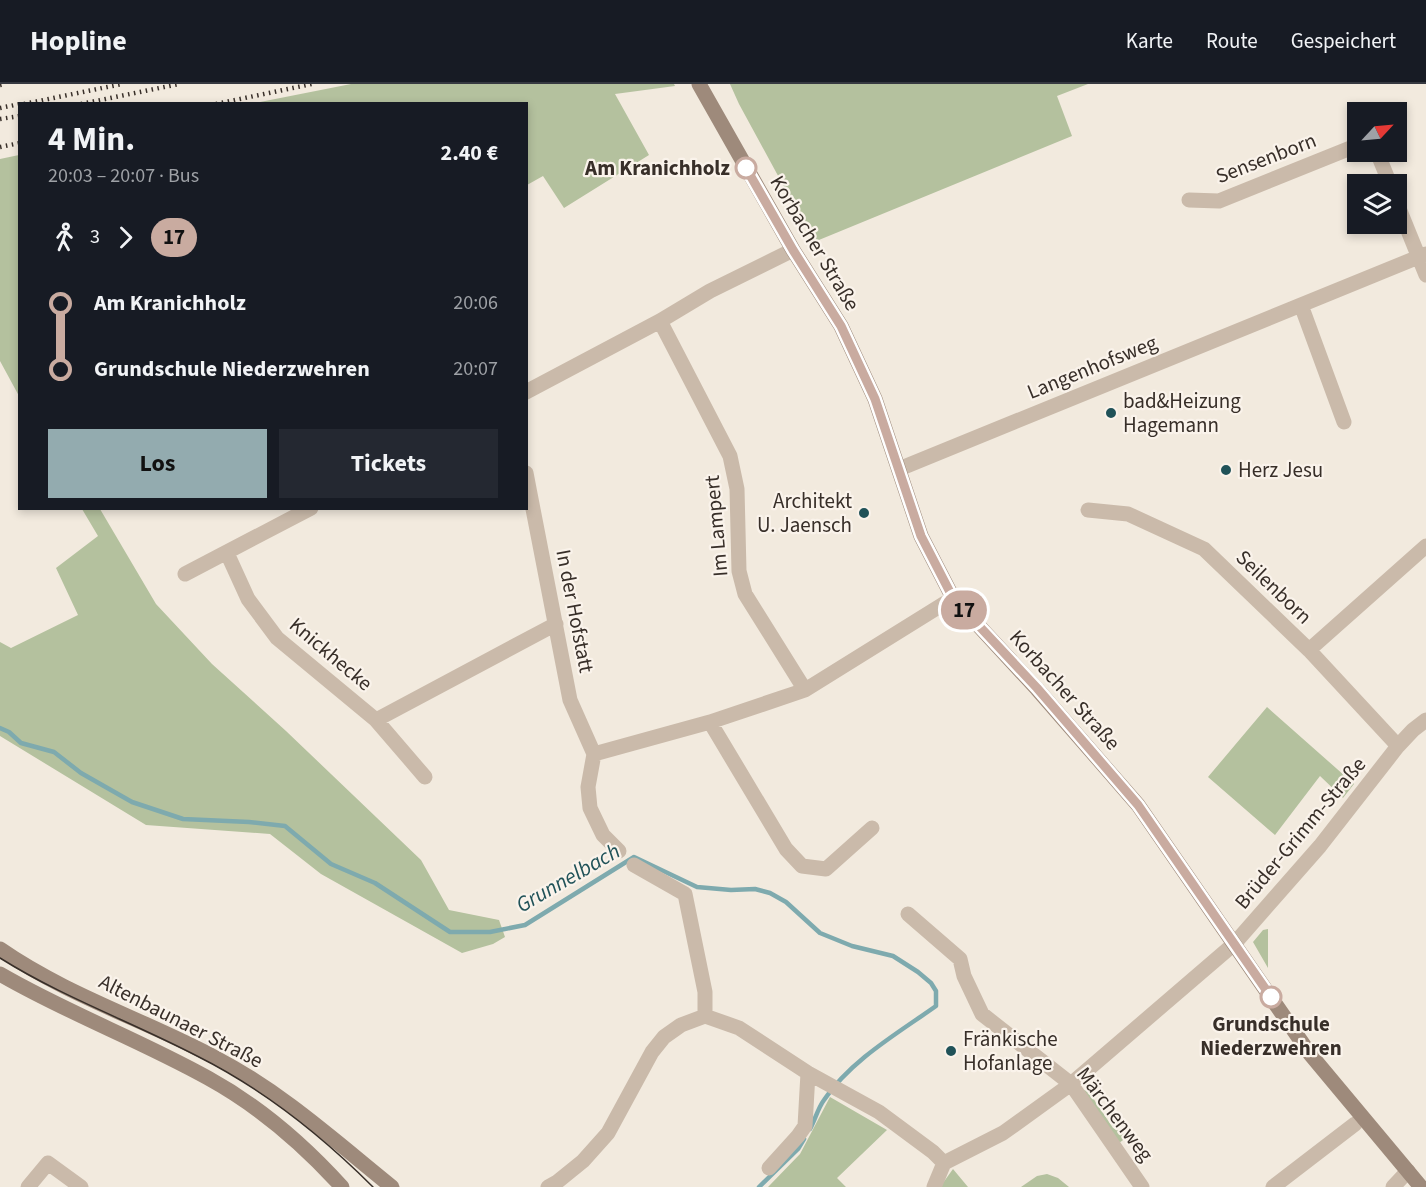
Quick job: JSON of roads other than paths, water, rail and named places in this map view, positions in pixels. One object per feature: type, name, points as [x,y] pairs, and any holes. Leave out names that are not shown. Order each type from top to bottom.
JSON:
[{"type":"street","name":"Korbacher Straße","points":[[699,84],[793,250],[841,326],[875,399],[921,536],[953,598],[1037,688],[1138,805],[1310,1054],[1408,1171],[1424,1186]]},
{"type":"street","name":"Sensenborn","points":[[1188,200],[1219,201],[1347,149]]},
{"type":"street","points":[[1407,224],[1422,256],[1426,276]]},
{"type":"street","points":[[528,391],[660,321],[710,291],[793,250]]},
{"type":"street","name":"Langenhofsweg","points":[[899,469],[1422,256]]},
{"type":"street","points":[[1301,305],[1344,422]]},
{"type":"street","name":"Im Lampert","points":[[660,321],[730,456],[737,489],[739,571],[745,594],[806,690]]},
{"type":"street","name":"In der Hofstatt","points":[[528,483],[570,700],[594,754]]},
{"type":"street","points":[[185,574],[307,510]]},
{"type":"street","name":"Seilenborn","points":[[1088,510],[1128,514],[1204,549],[1309,650],[1398,746]]},
{"type":"street","points":[[1309,650],[1426,546]]},
{"type":"street","name":"Knickhecke","points":[[227,553],[248,599],[277,638],[376,720],[425,777]]},
{"type":"street","points":[[619,851],[603,835],[590,808],[588,787],[594,754],[710,722],[806,690],[953,598]]},
{"type":"street","name":"Knickhecke","points":[[376,720],[556,624]]},
{"type":"street","name":"Brüder-Grimm-Straße","points":[[944,1163],[1003,1133],[1071,1084],[1234,944],[1320,846],[1398,746],[1426,720]]},
{"type":"street","points":[[710,722],[786,849],[802,866],[826,869],[872,828]]},
{"type":"street","points":[[634,865],[685,894],[705,992],[705,1016]]},
{"type":"street","name":"Märchenweg","points":[[908,914],[960,959],[964,976],[982,1014],[1071,1084],[1142,1187]]},
{"type":"street","name":"Altenbaunaer Straße","points":[[0,949],[55,981],[216,1058],[264,1087],[308,1118],[392,1187]]},
{"type":"street","name":"Altenbaunaer Straße","points":[[0,974],[35,994],[210,1078],[286,1131],[313,1155],[342,1187]]},
{"type":"street","points":[[548,1187],[583,1161],[608,1133],[652,1052],[664,1037],[681,1025],[705,1016],[739,1029],[850,1097],[887,1116],[944,1163],[934,1187]]},
{"type":"street","points":[[769,1168],[805,1126],[815,1076]]},
{"type":"street","points":[[1273,1187],[1356,1124]]},
{"type":"street","points":[[28,1187],[48,1163],[81,1187]]},
{"type":"street","points":[[1393,1187],[1408,1171]]},
{"type":"waterway","name":"Grunnelbach","points":[[0,728],[9,732],[21,743],[54,752],[81,773],[132,802],[183,819],[285,826],[331,864],[375,883],[450,932],[490,932],[525,925],[634,857],[697,887],[731,890],[755,889],[770,893],[786,902],[820,933],[852,946],[893,956],[918,972],[931,983],[936,991],[936,1006],[876,1048],[835,1086],[822,1103],[810,1129]]},
{"type":"waterway","name":"Grunnelbach","points":[[759,1187],[798,1149],[804,1139]]},
{"type":"tram line","points":[[0,958],[48,985],[172,1044],[245,1083],[312,1131],[373,1187]]},
{"type":"railway","points":[[0,85],[5,84]]},
{"type":"railway","points":[[34,102],[122,84]]},
{"type":"railway","points":[[91,102],[179,84]]},
{"type":"railway","points":[[226,102],[312,84]]},
{"type":"railway","points":[[0,108],[18,104]]},
{"type":"railway","points":[[0,119],[18,116]]},
{"type":"railway","points":[[0,147],[18,143]]},
{"type":"place","name":"Am Kranichholz","points":[[746,168]]},
{"type":"place","name":"bad&Heizung Hagemann","points":[[1111,413]]},
{"type":"place","name":"Herz Jesu","points":[[1226,470]]},
{"type":"place","name":"Architekt U. Jaensch","points":[[864,513]]},
{"type":"place","name":"Grundschule Niederzwehren","points":[[1271,997]]},
{"type":"place","name":"Fränkische Hofanlage","points":[[951,1051]]}]
